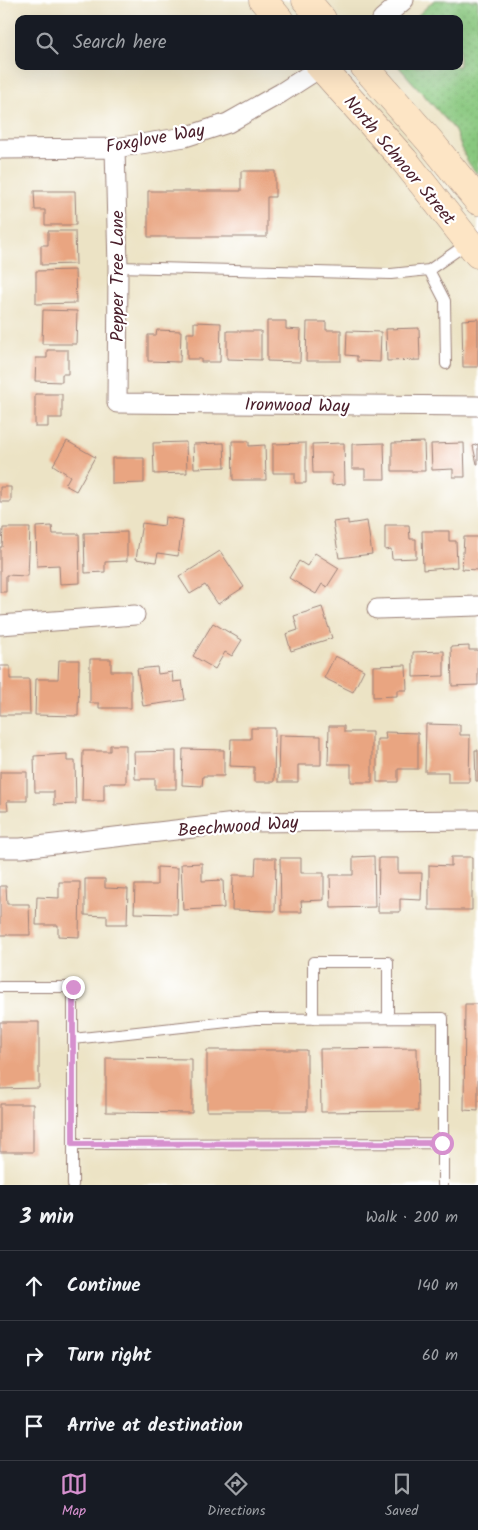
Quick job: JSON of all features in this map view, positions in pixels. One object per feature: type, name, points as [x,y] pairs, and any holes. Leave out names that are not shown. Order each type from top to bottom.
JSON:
[{"type":"street","points":[[263,0],[276,15]]},
{"type":"street","points":[[306,0],[319,15]]},
{"type":"street","points":[[387,15],[404,0]]},
{"type":"street","name":"Foxglove Way","points":[[0,149],[115,148],[185,137],[228,123],[281,93],[316,70]]},
{"type":"street","name":"North Schnoor Street","points":[[324,70],[404,160],[473,248]]},
{"type":"street","name":"North Schnoor Street","points":[[368,70],[429,140],[478,201]]},
{"type":"street","name":"Pepper Tree Lane","points":[[115,148],[118,267],[117,403]]},
{"type":"street","name":"Ironwood Way","points":[[117,403],[478,406]]},
{"type":"street","points":[[377,609],[478,606]]},
{"type":"street","points":[[0,625],[135,615]]},
{"type":"street","name":"Beechwood Way","points":[[0,848],[21,848],[244,822],[478,820]]},
{"type":"lane","points":[[118,267],[391,274],[429,270],[473,248]]},
{"type":"lane","points":[[429,270],[445,301],[446,364]]},
{"type":"lane","points":[[313,1019],[313,962],[388,962],[388,1018]]},
{"type":"lane","points":[[0,987],[73,987],[73,1185]]},
{"type":"lane","points":[[73,1039],[254,1019],[443,1018],[442,1185]]},
{"type":"lane","points":[[73,1144],[442,1143]]},
{"type":"green space","points":[[434,0],[478,0],[478,175],[467,161],[454,129],[402,70],[463,70],[463,15],[418,15]]},
{"type":"building","points":[[241,171],[275,171],[275,197],[267,197],[267,237],[148,237],[148,191],[241,191]]},
{"type":"building","points":[[34,191],[75,191],[76,225],[45,225],[45,210],[35,210]]},
{"type":"building","points":[[48,231],[75,231],[76,264],[41,265],[41,245],[48,245]]},
{"type":"building","points":[[75,270],[76,303],[36,304],[36,271]]},
{"type":"building","points":[[43,310],[77,311],[76,344],[42,344]]},
{"type":"building","points":[[478,319],[478,367],[463,367],[462,320]]},
{"type":"building","points":[[267,321],[286,321],[286,329],[301,330],[300,362],[267,361]]},
{"type":"building","points":[[194,322],[221,323],[220,362],[201,362],[201,359],[187,359],[187,333],[194,333]]},
{"type":"building","points":[[307,322],[326,322],[326,330],[341,330],[341,361],[306,361]]},
{"type":"building","points":[[419,328],[420,360],[387,361],[386,329]]},
{"type":"building","points":[[157,330],[181,331],[180,362],[148,361],[148,335],[156,335]]},
{"type":"building","points":[[227,331],[261,331],[261,360],[227,359]]},
{"type":"building","points":[[347,331],[381,332],[380,362],[357,361],[357,356],[346,355]]},
{"type":"building","points":[[47,350],[68,350],[68,374],[62,374],[62,382],[35,381],[36,358],[47,358]]},
{"type":"building","points":[[35,394],[62,394],[62,418],[48,418],[48,427],[35,427]]},
{"type":"building","points":[[67,441],[95,457],[76,491],[65,485],[70,476],[53,465]]},
{"type":"building","points":[[232,441],[249,441],[249,446],[265,445],[266,480],[233,480]]},
{"type":"building","points":[[186,442],[187,473],[154,474],[153,443]]},
{"type":"building","points":[[424,442],[425,471],[392,471],[392,443]]},
{"type":"building","points":[[224,443],[225,467],[194,468],[193,444]]},
{"type":"building","points":[[306,443],[306,483],[295,483],[295,473],[273,473],[273,444]]},
{"type":"building","points":[[344,443],[345,484],[332,485],[332,473],[313,473],[312,444]]},
{"type":"building","points":[[384,443],[385,479],[365,479],[365,469],[352,469],[352,444]]},
{"type":"building","points":[[464,443],[465,477],[453,477],[453,469],[432,470],[431,444]]},
{"type":"building","points":[[478,444],[478,464],[477,464],[473,446]]},
{"type":"building","points":[[112,458],[144,458],[144,483],[112,484]]},
{"type":"building","points":[[0,487],[11,487],[11,502],[0,502]]},
{"type":"building","points":[[165,517],[183,520],[178,556],[158,553],[156,562],[136,559],[142,523],[164,526]]},
{"type":"building","points":[[348,520],[348,524],[367,521],[372,554],[339,558],[333,522]]},
{"type":"building","points":[[385,525],[409,525],[410,539],[416,539],[416,558],[392,559],[391,549],[385,550]]},
{"type":"building","points":[[52,526],[53,534],[79,534],[80,583],[60,584],[59,565],[37,566],[36,527]]},
{"type":"building","points":[[3,528],[30,528],[28,576],[6,575],[6,592],[0,592],[0,547],[2,547]]},
{"type":"building","points":[[422,531],[449,531],[449,541],[456,541],[457,567],[423,570]]},
{"type":"building","points":[[127,532],[127,561],[105,562],[105,572],[85,573],[84,533]]},
{"type":"building","points":[[464,537],[478,537],[478,570],[462,569]]},
{"type":"building","points":[[220,551],[244,587],[218,604],[205,585],[190,594],[179,577]]},
{"type":"building","points":[[315,553],[339,568],[327,587],[322,584],[316,594],[289,578],[299,561],[307,566]]},
{"type":"building","points":[[322,607],[332,638],[291,651],[286,634],[298,630],[294,616]]},
{"type":"building","points":[[213,623],[242,640],[232,656],[225,652],[215,669],[193,656]]},
{"type":"building","points":[[469,646],[469,650],[478,650],[478,685],[452,686],[451,647]]},
{"type":"building","points":[[444,651],[444,676],[413,677],[413,652]]},
{"type":"building","points":[[335,656],[364,670],[353,692],[324,678]]},
{"type":"building","points":[[90,659],[111,659],[111,671],[131,671],[131,708],[99,708],[99,703],[90,703]]},
{"type":"building","points":[[59,660],[79,660],[78,716],[35,715],[36,679],[58,679]]},
{"type":"building","points":[[406,665],[407,690],[397,690],[397,696],[373,697],[373,666]]},
{"type":"building","points":[[0,666],[10,666],[10,679],[29,679],[30,715],[0,715]]},
{"type":"building","points":[[157,667],[158,674],[172,672],[173,682],[182,681],[185,700],[143,706],[137,669]]},
{"type":"building","points":[[426,724],[460,725],[460,735],[470,735],[469,782],[448,782],[448,772],[425,772]]},
{"type":"building","points":[[329,726],[344,726],[344,732],[372,732],[372,782],[351,782],[351,764],[328,764]]},
{"type":"building","points":[[251,728],[275,728],[274,782],[254,782],[254,767],[230,766],[231,739],[251,739]]},
{"type":"building","points":[[385,732],[418,733],[418,769],[398,769],[398,782],[377,782],[377,739],[386,739]]},
{"type":"building","points":[[279,735],[321,736],[321,765],[298,765],[298,782],[278,782]]},
{"type":"building","points":[[110,745],[126,745],[126,783],[104,783],[104,801],[82,801],[83,751],[110,751]]},
{"type":"building","points":[[183,749],[224,750],[224,776],[203,776],[202,786],[182,785]]},
{"type":"building","points":[[475,750],[478,750],[478,781],[476,781]]},
{"type":"building","points":[[176,751],[176,789],[155,789],[155,779],[135,779],[134,752]]},
{"type":"building","points":[[67,754],[67,761],[75,761],[76,804],[54,805],[54,792],[35,792],[34,756]]},
{"type":"building","points":[[0,772],[27,772],[27,801],[7,801],[8,810],[0,810]]},
{"type":"building","points":[[374,856],[375,907],[331,908],[330,875],[353,875],[353,857]]},
{"type":"building","points":[[451,857],[472,857],[472,910],[429,910],[429,865],[451,866]]},
{"type":"building","points":[[256,858],[276,858],[275,911],[232,910],[233,875],[255,875]]},
{"type":"building","points":[[280,858],[301,858],[301,873],[324,873],[324,900],[301,901],[302,912],[281,912]]},
{"type":"building","points":[[379,858],[398,858],[398,873],[422,873],[421,900],[400,899],[400,912],[378,912]]},
{"type":"building","points":[[202,863],[202,881],[223,880],[224,908],[183,910],[181,864]]},
{"type":"building","points":[[157,867],[178,868],[177,914],[134,913],[135,885],[157,885]]},
{"type":"building","points":[[85,879],[105,879],[105,888],[128,889],[127,924],[107,924],[107,916],[85,915]]},
{"type":"building","points":[[59,882],[80,882],[79,937],[58,936],[58,925],[36,925],[37,897],[59,898]]},
{"type":"building","points":[[0,886],[6,886],[7,904],[29,904],[30,935],[0,935]]},
{"type":"building","points":[[465,1004],[478,1004],[478,1111],[464,1110]]},
{"type":"building","points":[[0,1022],[39,1022],[39,1088],[0,1089]]},
{"type":"building","points":[[417,1048],[418,1111],[321,1112],[320,1049]]},
{"type":"building","points":[[207,1050],[307,1050],[307,1111],[207,1111]]},
{"type":"building","points":[[106,1058],[192,1059],[192,1113],[106,1112]]},
{"type":"building","points":[[0,1104],[33,1104],[33,1152],[0,1152]]},
{"type":"route","points":[[73,987],[73,1144],[442,1143]]}]
